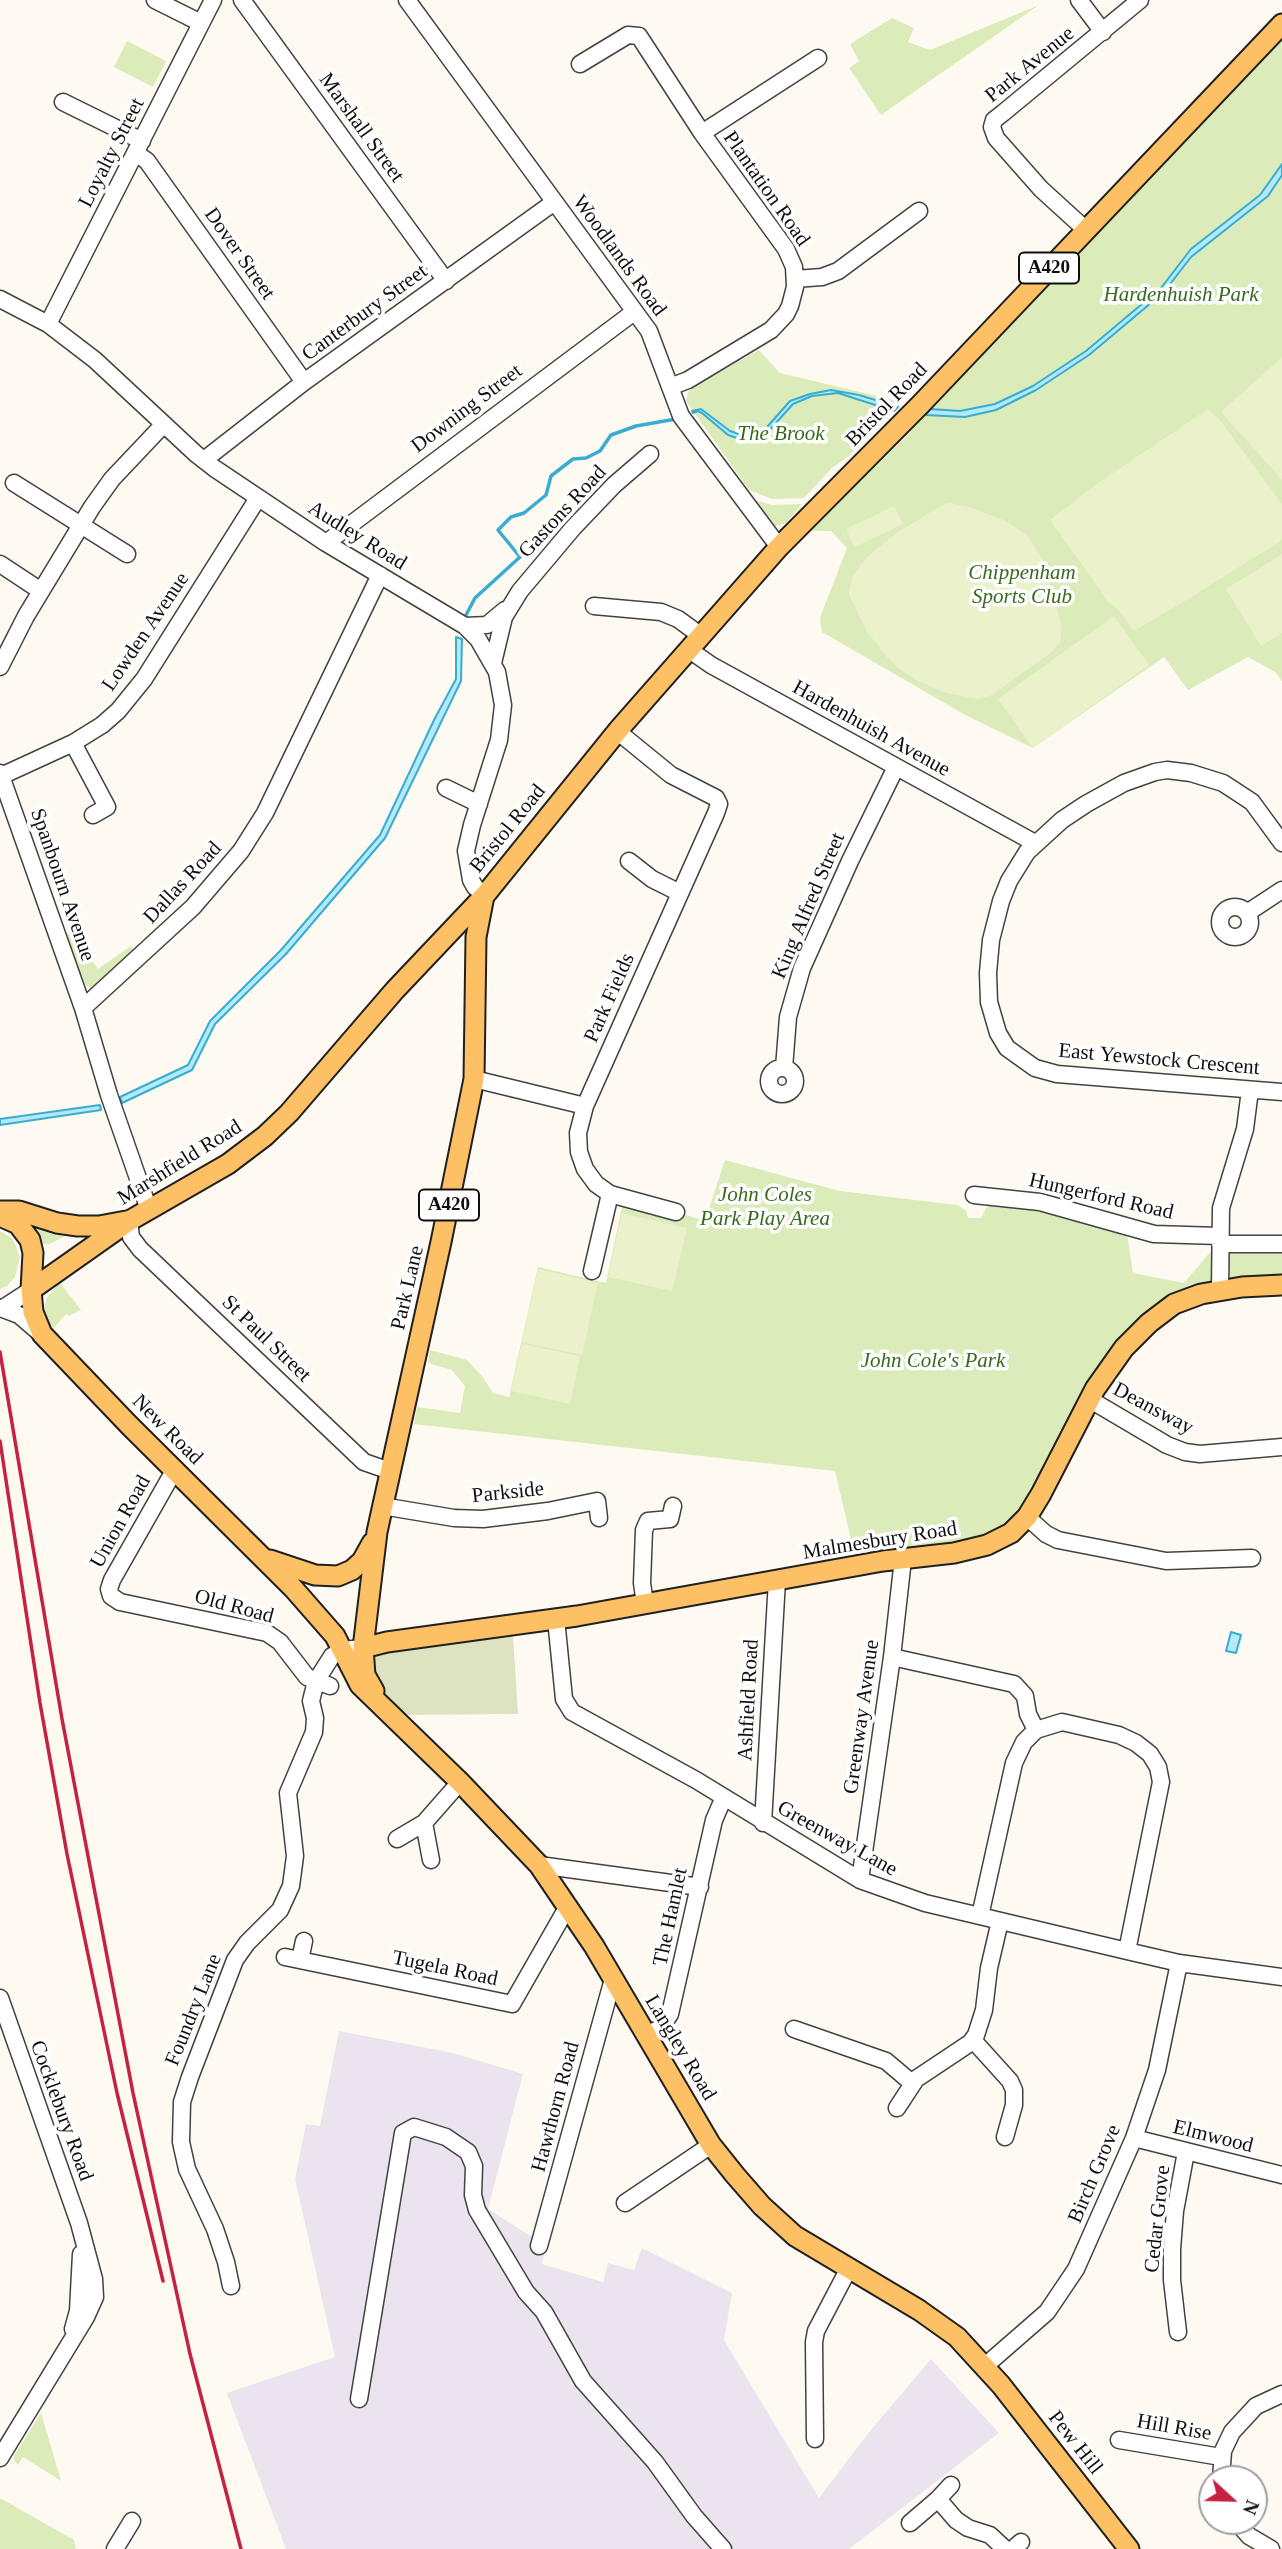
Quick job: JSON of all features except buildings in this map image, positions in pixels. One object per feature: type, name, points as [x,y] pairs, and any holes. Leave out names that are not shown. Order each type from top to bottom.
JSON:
[{"type":"main road","name":"Bristol Road","points":[[485,895],[618,731],[779,547],[911,413],[1282,24]]},
{"type":"main road","name":"Marshfield Road","points":[[37,1286],[129,1221],[217,1171],[271,1130],[311,1089],[389,996],[485,895]]},
{"type":"main road","name":"Park Lane","points":[[363,1648],[382,1506],[474,1079],[476,953],[478,923],[485,895]]},
{"type":"main road","points":[[443,938],[464,933],[472,940],[476,953]]},
{"type":"main road","name":"A420","points":[[0,1213],[19,1211],[57,1223],[78,1226],[129,1221]]},
{"type":"main road","name":"A420","points":[[0,1213],[18,1224],[30,1240],[37,1286]]},
{"type":"main road","name":"Malmesbury Road","points":[[363,1648],[387,1642],[556,1619],[903,1559],[954,1553],[987,1545],[1011,1533],[1027,1517],[1089,1399],[1124,1348],[1149,1323],[1174,1304],[1187,1298],[1220,1290],[1282,1285]]},
{"type":"main road","name":"New Road","points":[[37,1286],[34,1317],[42,1334],[262,1555],[330,1630],[345,1657]]},
{"type":"main road","name":"New Road","points":[[262,1555],[305,1573],[338,1576],[347,1573],[362,1561],[377,1532]]},
{"type":"main road","name":"Langley Road","points":[[363,1648],[365,1675],[381,1705]]},
{"type":"main road","name":"Langley Road","points":[[345,1657],[360,1685],[460,1782],[539,1865],[569,1906],[711,2145],[762,2206],[795,2236],[919,2310],[957,2337],[985,2366]]},
{"type":"main road","name":"Pew Hill","points":[[985,2366],[1129,2549]]},
{"type":"street","points":[[155,0],[201,23]]},
{"type":"street","name":"Loyalty Street","points":[[48,324],[213,0]]},
{"type":"street","name":"Marshall Street","points":[[242,0],[446,281]]},
{"type":"street","name":"Woodlands Road","points":[[407,0],[654,341],[681,416],[779,547]]},
{"type":"street","points":[[1079,0],[1103,32]]},
{"type":"street","name":"Park Avenue","points":[[1086,230],[1041,189],[996,138],[992,129],[994,120],[1140,0]]},
{"type":"street","name":"Plantation Road","points":[[580,64],[628,35],[636,34],[642,39],[702,133],[786,249],[794,267],[795,279],[790,306],[772,330],[688,380],[670,387]]},
{"type":"street","points":[[702,133],[818,58]]},
{"type":"street","points":[[63,102],[139,147]]},
{"type":"street","name":"Dover Street","points":[[139,147],[304,382]]},
{"type":"street","name":"Canterbury Street","points":[[204,460],[304,382],[553,203]]},
{"type":"street","points":[[795,279],[822,277],[838,271],[919,211]]},
{"type":"street","name":"Audley Road","points":[[0,299],[48,324],[95,360],[204,460],[326,543],[465,625],[482,644],[493,663],[501,686],[502,722],[469,838],[467,862],[473,885],[485,895]]},
{"type":"street","name":"Downing Street","points":[[326,543],[634,312]]},
{"type":"street","points":[[0,667],[11,642],[105,488],[164,424]]},
{"type":"street","name":"Gastons Road","points":[[465,625],[479,627],[490,624],[573,528],[614,485],[650,454]]},
{"type":"street","points":[[14,483],[127,555]]},
{"type":"street","name":"Lowden Avenue","points":[[1,774],[73,743],[102,725],[118,711],[144,679],[258,498]]},
{"type":"street","points":[[0,564],[41,591]]},
{"type":"street","name":"Dallas Road","points":[[83,1008],[193,908],[241,851],[265,813],[380,575]]},
{"type":"street","name":"Gastons Road","points":[[493,663],[500,629],[511,602]]},
{"type":"street","name":"Hardenhuish Avenue","points":[[594,606],[661,612],[678,619],[711,665],[1035,843]]},
{"type":"street","name":"Park Fields","points":[[610,1194],[591,1179],[580,1158],[578,1133],[585,1106],[719,801],[713,795],[671,775],[618,731]]},
{"type":"street","points":[[73,743],[106,807]]},
{"type":"street","name":"King Alfred Street","points":[[784,1068],[788,1017],[802,968],[896,767]]},
{"type":"street","name":"East Yewstock Crescent","points":[[1282,842],[1262,813],[1238,791],[1211,779],[1167,770],[1125,782],[1086,804],[1035,843],[1019,863],[1009,881],[995,920],[989,958],[988,989],[998,1033],[1007,1048],[1027,1063],[1050,1072],[1282,1092]]},
{"type":"street","name":"Spanbourn Avenue","points":[[1,774],[83,1008]]},
{"type":"street","points":[[446,788],[479,804]]},
{"type":"street","points":[[629,861],[652,879],[680,893]]},
{"type":"street","points":[[1247,913],[1282,890]]},
{"type":"street","points":[[83,1008],[109,1095],[149,1210]]},
{"type":"street","points":[[474,1079],[585,1106]]},
{"type":"street","points":[[1220,1290],[1221,1208],[1245,1129],[1250,1090]]},
{"type":"street","points":[[592,1271],[610,1194],[676,1212]]},
{"type":"street","name":"Hungerford Road","points":[[974,1195],[1040,1202],[1154,1234],[1219,1240]]},
{"type":"street","name":"St Paul Street","points":[[129,1221],[131,1237],[140,1249],[364,1462],[390,1471]]},
{"type":"street","points":[[1219,1240],[1282,1244]]},
{"type":"street","name":"Marshfield Road","points":[[2,1308],[37,1286]]},
{"type":"street","name":"New Road","points":[[2,1308],[19,1315],[42,1334]]},
{"type":"street","name":"Deansway","points":[[1089,1399],[1165,1444],[1185,1452],[1200,1454],[1282,1447]]},
{"type":"street","name":"Union Road","points":[[111,1595],[109,1589],[112,1580],[175,1469]]},
{"type":"street","name":"Parkside","points":[[382,1506],[454,1518],[483,1519],[614,1499]]},
{"type":"street","points":[[597,1502],[599,1518]]},
{"type":"street","points":[[645,1604],[642,1583],[644,1530],[648,1521],[670,1519],[673,1506]]},
{"type":"street","points":[[1027,1517],[1046,1534],[1058,1540],[1166,1561],[1252,1558]]},
{"type":"street","name":"Greenway Avenue","points":[[860,1880],[892,1657],[903,1559]]},
{"type":"street","name":"Ashfield Road","points":[[763,1823],[777,1580]]},
{"type":"street","name":"Old Road","points":[[111,1595],[120,1602],[267,1633],[280,1642],[302,1672],[323,1684]]},
{"type":"street","name":"Greenway Lane","points":[[556,1619],[564,1699],[572,1712],[724,1797],[860,1880],[913,1900],[1127,1951],[1180,1963],[1282,1978]]},
{"type":"street","points":[[323,1684],[345,1657],[363,1648]]},
{"type":"street","points":[[892,1657],[1014,1684],[1025,1696],[1028,1714],[1036,1730]]},
{"type":"street","name":"Foundry Lane","points":[[231,2286],[215,2229],[187,2169],[181,2142],[180,2114],[186,2089],[235,1960],[247,1943],[279,1910],[291,1886],[295,1856],[288,1793],[312,1738],[315,1718],[311,1701],[323,1684]]},
{"type":"street","points":[[980,1916],[1014,1763],[1024,1742],[1036,1730],[1062,1722],[1119,1735],[1145,1749],[1158,1767],[1161,1782],[1127,1951]]},
{"type":"street","points":[[397,1839],[424,1823],[460,1782]]},
{"type":"street","name":"The Hamlet","points":[[645,2035],[661,2028],[670,2014],[714,1820],[724,1797]]},
{"type":"street","points":[[424,1823],[431,1860]]},
{"type":"street","points":[[539,1865],[700,1887]]},
{"type":"street","name":"Tugela Road","points":[[304,1941],[292,1958],[512,2004],[569,1906]]},
{"type":"street","points":[[897,2108],[912,2083],[973,2040],[984,2010],[989,1968],[1000,1921]]},
{"type":"street","name":"Birch Grove","points":[[985,2366],[1035,2324],[1067,2285],[1085,2250],[1134,2138],[1157,2070],[1180,1963]]},
{"type":"street","name":"Hawthorn Road","points":[[539,2246],[613,1979]]},
{"type":"street","name":"Cocklebury Road","points":[[0,1998],[79,2223],[94,2280],[95,2297],[86,2317],[0,2458]]},
{"type":"street","points":[[794,2029],[886,2061],[912,2083]]},
{"type":"street","points":[[973,2040],[1010,2081],[1014,2090],[1014,2105],[1004,2137]]},
{"type":"street","points":[[359,2399],[403,2133],[414,2127],[446,2137],[468,2152],[474,2166],[473,2195],[477,2210],[527,2292],[544,2312],[583,2381],[655,2462],[694,2516],[723,2549]]},
{"type":"street","name":"Elmwood","points":[[1134,2138],[1282,2175]]},
{"type":"street","points":[[625,2203],[711,2145]]},
{"type":"street","name":"Cedar Grove","points":[[1178,2332],[1172,2280],[1172,2249],[1186,2152]]},
{"type":"street","points":[[816,2439],[816,2331],[849,2267]]},
{"type":"street","name":"Hill Rise","points":[[1222,2465],[1228,2439],[1243,2418],[1263,2401],[1282,2394]]},
{"type":"street","name":"Hill Rise","points":[[1119,2440],[1222,2457]]},
{"type":"street","points":[[910,2523],[951,2485]]},
{"type":"street","points":[[938,2499],[956,2520],[968,2528],[990,2535],[1005,2549]]},
{"type":"street","points":[[115,2549],[132,2521]]},
{"type":"street","points":[[1248,2535],[1271,2549]]},
{"type":"shaded area","points":[[339,2031],[453,2053],[523,2074],[488,2209],[546,2246],[542,2264],[603,2282],[608,2263],[634,2270],[642,2248],[732,2293],[724,2340],[819,2498],[870,2431],[931,2359],[999,2433],[849,2549],[286,2549],[227,2393],[335,2357],[295,2179],[306,2124],[320,2126]]},
{"type":"green space","points":[[1039,5],[881,115],[849,68],[859,61],[850,44],[892,18],[914,28],[908,42],[930,50]]},
{"type":"green space","points":[[127,41],[166,61],[153,87],[114,67]]},
{"type":"green space","name":"Chippenham Sports Club","points":[[1282,41],[1282,681],[1275,672],[1248,657],[1188,690],[1164,657],[1033,748],[967,716],[822,632],[820,619],[847,548],[831,531],[808,531],[909,434],[915,424]]},
{"type":"green space","name":"The Brook","points":[[759,350],[780,373],[902,402],[804,498],[772,499],[749,490],[686,401],[688,392],[693,387]]},
{"type":"green space","points":[[1282,357],[1282,480],[1221,412]]},
{"type":"green space","points":[[1208,409],[1219,419],[1282,504],[1282,540],[1134,631],[1118,609],[1109,603],[1050,520],[1095,485]]},
{"type":"green space","points":[[750,499],[772,505],[802,504],[786,523],[776,526],[771,525]]},
{"type":"green space","points":[[949,503],[969,507],[1006,521],[1028,536],[1043,560],[1062,627],[1060,642],[1053,651],[992,695],[979,699],[946,693],[918,681],[897,667],[866,630],[849,594],[852,577],[867,557],[894,535]]},
{"type":"green space","points":[[894,506],[903,524],[855,547],[846,529]]},
{"type":"green space","points":[[1282,554],[1282,633],[1261,646],[1226,589]]},
{"type":"green space","points":[[1114,616],[1149,665],[1033,748],[998,699]]},
{"type":"green space","points":[[72,933],[98,969],[131,946],[135,953],[90,988],[81,982],[66,938]]},
{"type":"green space","name":"John Cole's Park","points":[[725,1160],[840,1191],[957,1205],[966,1210],[968,1218],[981,1218],[986,1208],[995,1201],[1126,1228],[1133,1273],[1184,1283],[1212,1250],[1214,1273],[1210,1284],[1147,1315],[1018,1513],[988,1535],[963,1544],[856,1561],[835,1471],[414,1424],[417,1407],[460,1413],[465,1386],[452,1370],[428,1363],[430,1350],[467,1360],[493,1393],[509,1397],[538,1267],[606,1283],[623,1202],[676,1212],[705,1221]]},
{"type":"green space","points":[[622,1213],[687,1228],[672,1291],[608,1277]]},
{"type":"green space","points":[[22,1218],[70,1231],[50,1244],[37,1245]]},
{"type":"green space","points":[[0,1231],[13,1239],[20,1257],[15,1277],[0,1289]]},
{"type":"green space","points":[[1282,1249],[1282,1276],[1230,1277],[1230,1251]]},
{"type":"green space","points":[[538,1269],[598,1283],[582,1355],[522,1342]]},
{"type":"green space","points":[[60,1283],[81,1310],[69,1316],[66,1314],[53,1329],[47,1322],[44,1309],[47,1297]]},
{"type":"green space","points":[[522,1344],[580,1356],[570,1404],[511,1391]]},
{"type":"green space","points":[[513,1635],[518,1714],[399,1715],[373,1679],[372,1661],[377,1653],[385,1650]]},
{"type":"green space","points":[[41,2413],[61,2481],[23,2457],[18,2465],[14,2460]]},
{"type":"green space","points":[[0,2498],[74,2540],[76,2549],[0,2549]]},
{"type":"water","points":[[1282,164],[1282,175],[1268,196],[1191,257],[1164,292],[1089,355],[1036,390],[996,410],[965,417],[926,415],[930,409],[960,411],[995,404],[1033,386],[1086,351],[1161,288],[1191,249],[1260,195]]},
{"type":"water","points":[[831,390],[898,407],[894,411],[838,393],[812,396],[793,404],[766,434],[746,441],[728,435],[702,413],[692,411],[701,409],[730,431],[744,436],[754,435],[767,427],[790,401]]},
{"type":"water","points":[[456,637],[462,639],[461,681],[385,838],[286,954],[215,1024],[192,1070],[122,1103],[120,1097],[188,1065],[210,1021],[281,950],[380,835],[456,679]]},
{"type":"water","points":[[100,1105],[101,1110],[0,1125],[0,1119]]},
{"type":"water","points":[[1231,1632],[1241,1635],[1236,1653],[1226,1651]]},
{"type":"waterway","points":[[466,615],[475,598],[520,557],[498,530],[511,517],[524,513],[546,495],[551,476],[573,459],[586,458],[600,451],[611,435],[636,426],[676,419]]},
{"type":"railway","points":[[0,1352],[62,1719],[133,2093],[190,2354],[241,2549]]},
{"type":"railway","points":[[0,1441],[40,1703],[67,1854],[117,2093],[163,2281]]},
{"type":"park label","name":"Hardenhuish Park","points":[[1181,295]]},
{"type":"park label","name":"John Coles Park Play Area","points":[[765,1207]]}]
